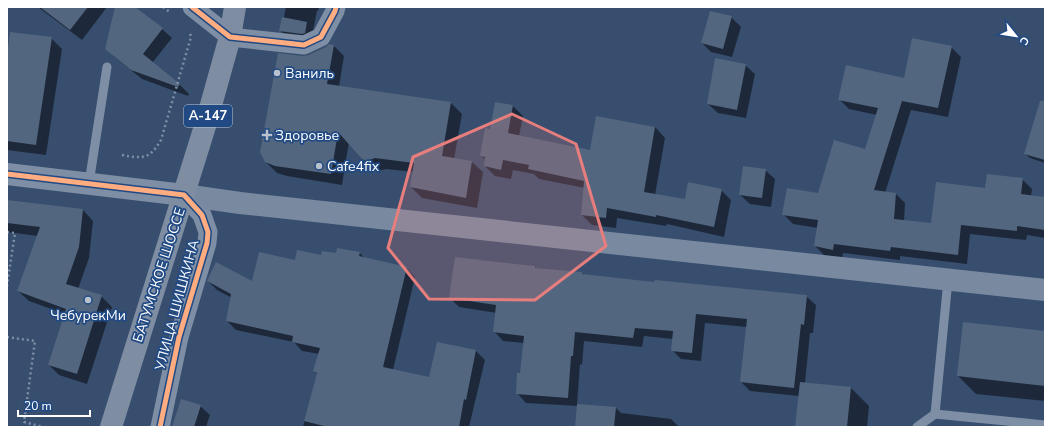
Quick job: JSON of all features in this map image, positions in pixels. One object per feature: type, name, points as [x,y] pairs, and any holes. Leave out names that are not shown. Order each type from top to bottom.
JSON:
[{"type":"highway","name":"БАТУМСКОЕ ШОССЕ","points":[[111,427],[206,123],[230,37],[235,7]]},
{"type":"main road","points":[[184,195],[248,204],[1045,290]]},
{"type":"street","points":[[192,7],[230,37],[304,46],[321,37],[336,7]]},
{"type":"street","points":[[7,174],[184,195]]},
{"type":"street","name":"УЛИЦА ШИШКИНА","points":[[160,427],[179,337],[207,243],[208,232],[202,215],[184,195]]},
{"type":"lane","points":[[89,183],[107,67]]},
{"type":"lane","points":[[935,414],[948,280]]},
{"type":"lane","points":[[917,427],[935,414],[1045,424]]},
{"type":"path","points":[[122,155],[136,158],[148,156],[155,150],[161,140],[189,44]]},
{"type":"path","points":[[7,232],[15,233],[7,286]]},
{"type":"path","points":[[7,337],[35,341],[24,422],[43,427]]},
{"type":"highlighted area","points":[[512,114],[576,144],[606,246],[535,300],[429,299],[388,248],[413,157]]},
{"type":"building","points":[[40,7],[88,7],[70,30]]},
{"type":"building","points":[[115,7],[135,7],[163,28],[143,54],[180,84],[178,87],[131,70],[105,49]]},
{"type":"building","points":[[710,11],[732,16],[723,49],[701,43]]},
{"type":"building","points":[[282,17],[307,22],[305,33],[302,34],[279,31]]},
{"type":"building","points":[[10,32],[52,37],[36,145],[7,141],[7,56]]},
{"type":"building","points":[[912,38],[952,46],[938,108],[902,101],[874,190],[896,193],[894,219],[931,223],[936,182],[985,188],[987,174],[1023,178],[1021,194],[1045,197],[1045,230],[1017,226],[1017,231],[961,225],[958,255],[891,247],[890,251],[834,244],[833,250],[814,246],[818,220],[782,215],[787,188],[818,193],[834,140],[865,149],[878,108],[838,100],[846,65],[904,78]]},
{"type":"building","points":[[329,44],[334,45],[327,84],[451,102],[442,156],[472,161],[466,198],[410,187],[414,163],[375,158],[367,161],[362,159],[338,132],[331,174],[275,166],[265,162],[260,152],[278,53],[303,56],[326,47]]},
{"type":"building","points":[[715,58],[746,64],[737,110],[707,104]]},
{"type":"building","points":[[1040,101],[1045,101],[1045,160],[1024,154]]},
{"type":"building","points":[[495,102],[513,105],[508,133],[590,150],[596,116],[655,127],[644,192],[685,199],[688,182],[722,189],[714,227],[656,215],[656,217],[607,208],[606,218],[581,215],[584,181],[528,169],[529,165],[503,160],[501,170],[484,166],[485,157],[480,156],[485,128],[490,129]]},
{"type":"building","points":[[743,166],[766,169],[762,198],[739,195]]},
{"type":"building","points":[[7,200],[83,209],[79,247],[66,284],[102,295],[77,374],[48,365],[66,309],[17,291],[40,227],[7,223]]},
{"type":"building","points":[[337,248],[360,252],[359,256],[407,267],[383,367],[429,377],[437,342],[476,350],[459,427],[328,427],[304,421],[317,373],[313,371],[320,348],[292,342],[293,336],[226,321],[231,294],[207,281],[216,262],[252,281],[259,252],[295,260],[297,250],[321,255],[322,251],[336,253]]},
{"type":"building","points":[[455,257],[654,282],[655,280],[807,295],[804,325],[801,324],[794,388],[740,382],[747,319],[696,314],[692,353],[671,351],[673,331],[635,328],[633,338],[575,332],[573,356],[571,356],[568,398],[516,394],[517,373],[520,373],[524,336],[493,332],[496,305],[449,298]]},
{"type":"building","points":[[963,322],[1045,331],[1045,386],[957,376]]},
{"type":"building","points":[[800,382],[851,387],[847,427],[795,427]]},
{"type":"building","points":[[181,399],[201,405],[194,427],[172,427]]},
{"type":"building","points":[[577,404],[616,407],[614,427],[575,427]]},
{"type":"cycle path","points":[[192,7],[230,37],[304,45],[321,37],[336,7]]},
{"type":"cycle path","points":[[7,174],[184,195],[202,215],[208,232],[207,243],[179,337],[160,427]]},
{"type":"place","name":"Ваниль","points":[[277,73]]},
{"type":"place","name":"Здоровье","points":[[267,135]]},
{"type":"place","name":"Cafe4fix","points":[[319,166]]},
{"type":"place","name":"ЧебурекМи","points":[[88,300]]}]
